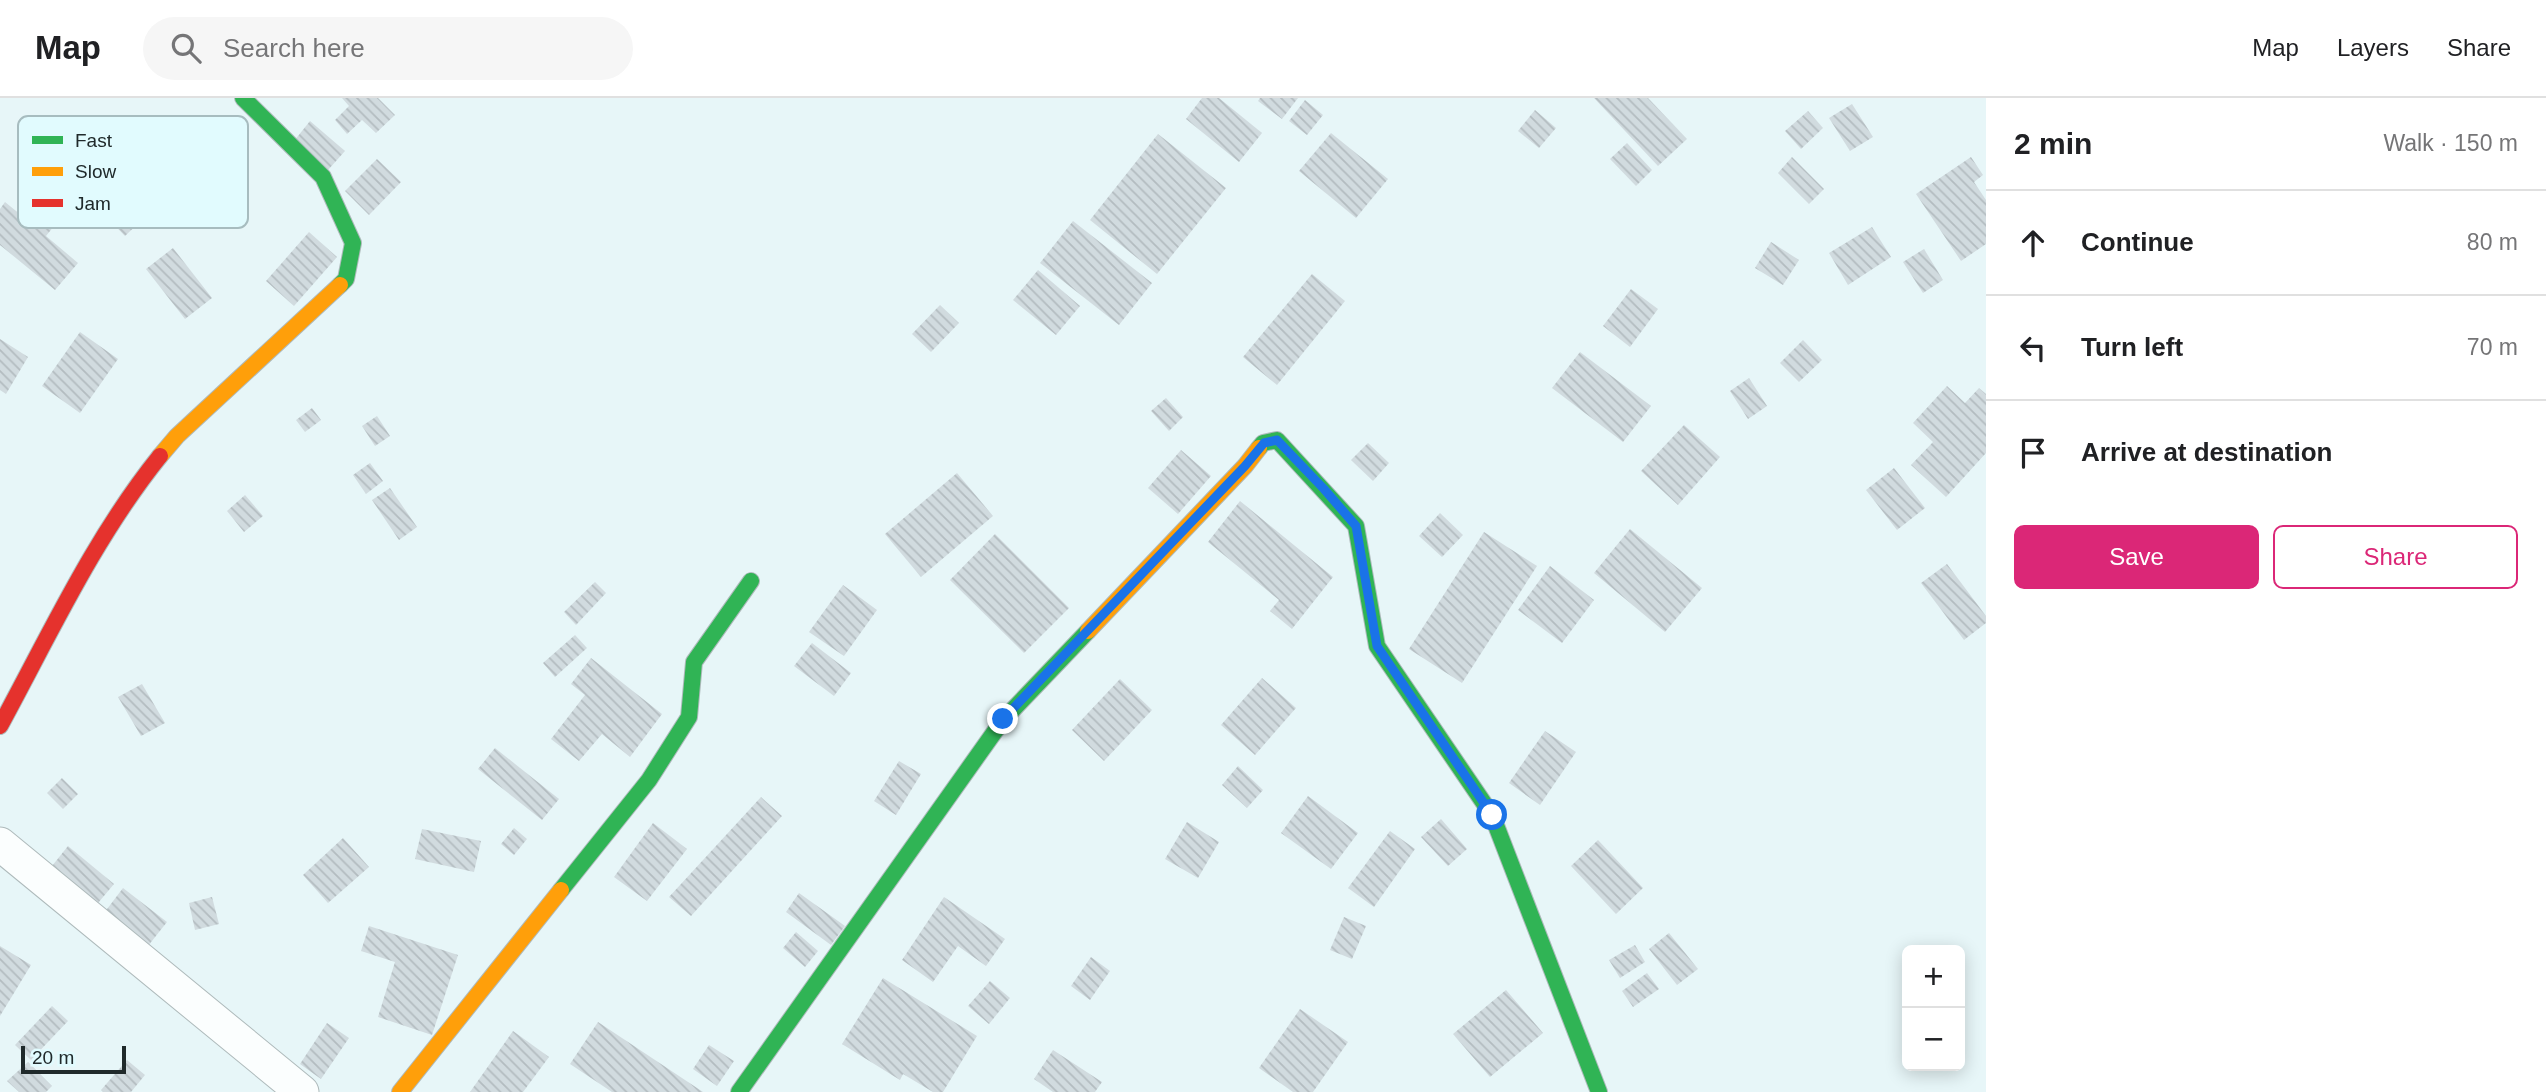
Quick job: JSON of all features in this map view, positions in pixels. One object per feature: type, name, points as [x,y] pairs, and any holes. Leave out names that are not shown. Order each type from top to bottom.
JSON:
[{"type":"street","points":[[0,726],[104,534],[133,490],[177,436],[346,279],[354,243],[323,177],[243,98]]},
{"type":"street","points":[[739,1092],[1003,719],[1264,443],[1277,440],[1356,526],[1377,646],[1492,815],[1599,1092]]},
{"type":"street","points":[[400,1092],[649,780],[690,717],[694,662],[751,581]]},
{"type":"street","points":[[0,844],[302,1092]]},
{"type":"building","points":[[342,98],[378,98],[395,115],[376,133],[362,120],[347,134],[335,120],[349,106]]},
{"type":"building","points":[[1202,98],[1219,98],[1262,133],[1239,162],[1186,119]]},
{"type":"building","points":[[1260,98],[1298,98],[1282,119],[1258,101]]},
{"type":"building","points":[[1594,98],[1648,98],[1687,139],[1658,166]]},
{"type":"building","points":[[1305,100],[1323,115],[1307,135],[1289,121]]},
{"type":"building","points":[[1852,104],[1873,137],[1850,151],[1829,118]]},
{"type":"building","points":[[1535,110],[1556,128],[1539,148],[1518,131]]},
{"type":"building","points":[[1808,111],[1823,128],[1801,149],[1785,131]]},
{"type":"building","points":[[310,121],[345,151],[328,170],[294,141]]},
{"type":"building","points":[[1331,133],[1388,179],[1356,218],[1299,171]]},
{"type":"building","points":[[1158,134],[1226,188],[1157,274],[1090,220]]},
{"type":"building","points":[[1627,143],[1652,170],[1636,186],[1610,159]]},
{"type":"building","points":[[1792,157],[1824,189],[1809,204],[1778,173]]},
{"type":"building","points":[[1971,157],[1983,175],[1974,182],[1986,200],[1986,244],[1961,261],[1916,194]]},
{"type":"building","points":[[377,159],[401,182],[369,215],[345,191]]},
{"type":"building","points":[[5,202],[18,213],[18,228],[52,228],[46,236],[78,263],[55,290],[0,245],[0,209]]},
{"type":"building","points":[[1073,221],[1152,283],[1119,325],[1040,263]]},
{"type":"building","points":[[1872,227],[1891,257],[1848,285],[1829,253]]},
{"type":"building","points":[[117,228],[133,228],[125,236]]},
{"type":"building","points":[[309,232],[337,257],[294,306],[266,281]]},
{"type":"building","points":[[1771,242],[1799,260],[1783,285],[1755,268]]},
{"type":"building","points":[[173,248],[212,298],[185,319],[146,269]]},
{"type":"building","points":[[1924,249],[1943,280],[1923,293],[1903,262]]},
{"type":"building","points":[[1038,270],[1080,306],[1056,335],[1013,300]]},
{"type":"building","points":[[1312,274],[1345,301],[1277,385],[1243,357]]},
{"type":"building","points":[[1631,289],[1658,309],[1630,347],[1603,326]]},
{"type":"building","points":[[940,305],[959,323],[931,352],[912,334]]},
{"type":"building","points":[[80,332],[118,359],[80,413],[42,386]]},
{"type":"building","points":[[0,339],[28,357],[6,394],[0,390]]},
{"type":"building","points":[[1803,340],[1822,360],[1799,382],[1780,363]]},
{"type":"building","points":[[1580,352],[1651,406],[1623,442],[1552,388]]},
{"type":"building","points":[[1749,378],[1767,406],[1748,419],[1730,391]]},
{"type":"building","points":[[1947,386],[1965,403],[1979,388],[1986,394],[1986,453],[1946,497],[1911,465],[1933,442],[1913,423]]},
{"type":"building","points":[[1166,398],[1183,417],[1169,431],[1151,411]]},
{"type":"building","points":[[312,408],[321,420],[305,432],[296,420]]},
{"type":"building","points":[[377,416],[390,436],[375,446],[362,426]]},
{"type":"building","points":[[1684,425],[1720,457],[1678,505],[1641,471]]},
{"type":"building","points":[[1368,443],[1389,463],[1373,481],[1351,460]]},
{"type":"building","points":[[1181,450],[1211,476],[1178,514],[1148,488]]},
{"type":"building","points":[[370,463],[383,481],[366,494],[353,475]]},
{"type":"building","points":[[1894,468],[1925,508],[1897,530],[1866,490]]},
{"type":"building","points":[[957,473],[993,516],[921,577],[885,534]]},
{"type":"building","points":[[390,488],[417,527],[399,540],[372,500]]},
{"type":"building","points":[[245,495],[263,516],[244,532],[227,511]]},
{"type":"building","points":[[1240,501],[1333,577],[1292,629],[1270,611],[1279,600],[1208,542]]},
{"type":"building","points":[[1440,513],[1463,535],[1442,557],[1419,536]]},
{"type":"building","points":[[1630,529],[1702,588],[1665,632],[1594,573]]},
{"type":"building","points":[[1484,532],[1537,566],[1462,683],[1409,649]]},
{"type":"building","points":[[995,534],[1069,608],[1024,653],[950,580]]},
{"type":"building","points":[[1947,564],[1986,616],[1986,623],[1964,640],[1921,583]]},
{"type":"building","points":[[1550,566],[1594,600],[1562,643],[1518,610]]},
{"type":"building","points":[[595,582],[606,593],[576,625],[564,612]]},
{"type":"building","points":[[843,585],[877,610],[844,656],[809,632]]},
{"type":"building","points":[[575,635],[587,648],[555,677],[543,663]]},
{"type":"building","points":[[812,643],[851,673],[834,696],[794,666]]},
{"type":"building","points":[[591,658],[662,714],[630,757],[602,734],[579,761],[551,739],[585,695],[571,684]]},
{"type":"building","points":[[1262,678],[1296,708],[1255,755],[1221,725]]},
{"type":"building","points":[[1120,679],[1152,710],[1104,761],[1072,730]]},
{"type":"building","points":[[142,684],[165,723],[141,736],[118,697]]},
{"type":"building","points":[[1545,731],[1576,752],[1540,805],[1509,783]]},
{"type":"building","points":[[495,748],[559,799],[542,820],[478,769]]},
{"type":"building","points":[[899,761],[921,774],[896,815],[874,801]]},
{"type":"building","points":[[1238,766],[1263,790],[1247,808],[1222,785]]},
{"type":"building","points":[[62,778],[78,794],[63,809],[47,793]]},
{"type":"building","points":[[1308,796],[1358,833],[1331,869],[1281,833]]},
{"type":"building","points":[[761,797],[782,816],[691,916],[669,897]]},
{"type":"building","points":[[1441,819],[1467,849],[1448,866],[1421,837]]},
{"type":"building","points":[[1187,822],[1219,842],[1198,878],[1165,859]]},
{"type":"building","points":[[653,823],[687,849],[647,901],[614,877]]},
{"type":"building","points":[[514,828],[527,839],[514,855],[501,844]]},
{"type":"building","points":[[422,829],[481,841],[474,872],[415,859]]},
{"type":"building","points":[[1390,831],[1415,849],[1374,907],[1348,888]]},
{"type":"building","points":[[343,838],[369,867],[328,903],[303,875]]},
{"type":"building","points":[[1598,840],[1643,888],[1616,914],[1571,866]]},
{"type":"building","points":[[68,846],[114,884],[93,909],[48,871]]},
{"type":"building","points":[[123,888],[167,922],[144,951],[101,917]]},
{"type":"building","points":[[799,893],[845,926],[831,945],[786,912]]},
{"type":"building","points":[[212,897],[219,924],[195,930],[189,903]]},
{"type":"building","points":[[944,897],[1005,939],[986,966],[958,946],[933,982],[902,960]]},
{"type":"building","points":[[1344,917],[1366,926],[1352,959],[1330,950]]},
{"type":"building","points":[[369,926],[458,955],[432,1035],[378,1017],[395,962],[361,951]]},
{"type":"building","points":[[796,932],[818,951],[805,967],[783,948]]},
{"type":"building","points":[[1669,933],[1698,969],[1677,985],[1649,949]]},
{"type":"building","points":[[1635,945],[1645,962],[1620,978],[1609,960]]},
{"type":"building","points":[[0,946],[31,965],[0,1016]]},
{"type":"building","points":[[1091,957],[1110,971],[1090,1000],[1071,986]]},
{"type":"building","points":[[1647,973],[1659,989],[1633,1007],[1622,991]]},
{"type":"building","points":[[883,978],[977,1036],[943,1092],[933,1092],[903,1074],[900,1080],[842,1044]]},
{"type":"building","points":[[990,981],[1010,998],[989,1024],[968,1006]]},
{"type":"building","points":[[1506,990],[1543,1033],[1490,1077],[1453,1034]]},
{"type":"building","points":[[52,1006],[68,1021],[31,1060],[15,1045]]},
{"type":"building","points":[[1300,1009],[1348,1042],[1313,1092],[1293,1092],[1259,1068]]},
{"type":"building","points":[[598,1022],[703,1092],[612,1092],[570,1064]]},
{"type":"building","points":[[327,1023],[349,1038],[321,1079],[300,1064]]},
{"type":"building","points":[[513,1031],[549,1057],[523,1092],[470,1092]]},
{"type":"building","points":[[709,1045],[734,1061],[717,1086],[693,1069]]},
{"type":"building","points":[[1053,1050],[1102,1082],[1095,1092],[1053,1092],[1034,1079]]},
{"type":"building","points":[[127,1060],[145,1075],[131,1092],[103,1092],[101,1090]]},
{"type":"building","points":[[28,1062],[52,1086],[46,1092],[19,1092],[7,1081]]},
{"type":"traffic: fast","points":[[243,98],[323,177],[353,243],[346,279],[340,285]]},
{"type":"traffic: fast","points":[[1259,448],[1263,443],[1277,440],[1356,526],[1377,646],[1492,815],[1599,1092]]},
{"type":"traffic: fast","points":[[561,890],[649,780],[689,717],[694,662],[751,581]]},
{"type":"traffic: fast","points":[[739,1092],[1003,720],[1088,631]]},
{"type":"traffic: slow","points":[[160,456],[177,436],[340,285]]},
{"type":"traffic: slow","points":[[1088,631],[1259,448]]},
{"type":"traffic: slow","points":[[400,1092],[561,890]]},
{"type":"traffic: jam","points":[[0,726],[94,553],[136,487],[160,456]]},
{"type":"route","points":[[1003,719],[1264,443],[1277,440],[1356,526],[1377,646],[1492,815]]}]
